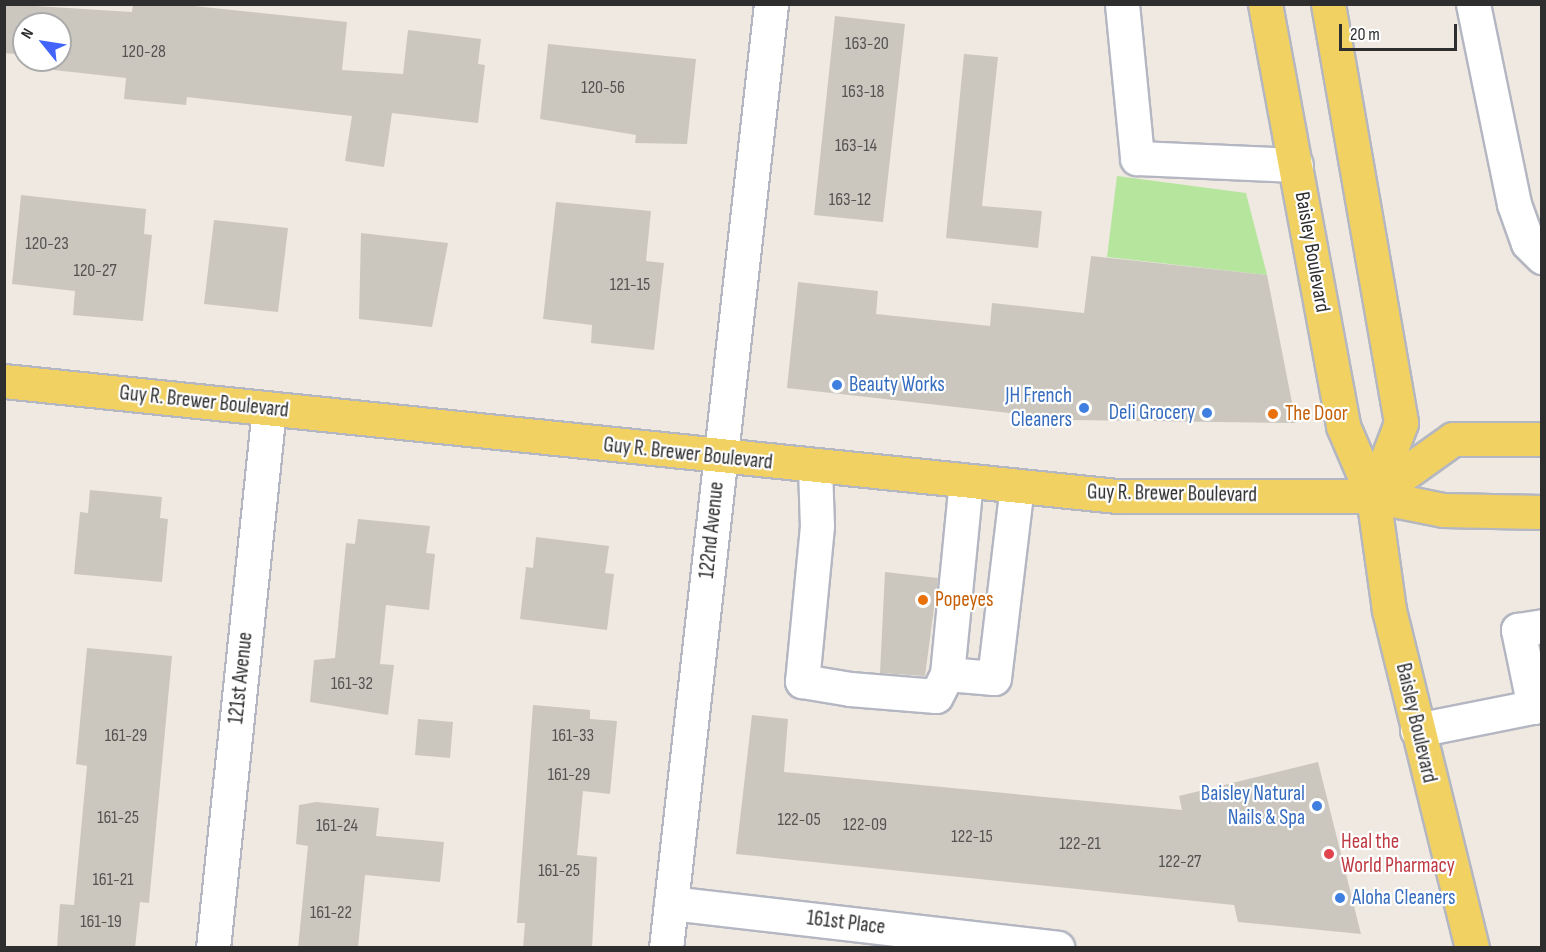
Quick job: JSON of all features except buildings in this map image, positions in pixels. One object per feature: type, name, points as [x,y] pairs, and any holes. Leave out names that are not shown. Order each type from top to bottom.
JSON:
[{"type":"main road","name":"Baisley Boulevard","points":[[1265,4],[1343,426],[1373,496],[1389,610],[1472,948]]},
{"type":"main road","name":"Baisley Boulevard","points":[[1328,4],[1401,423],[1373,496]]},
{"type":"main road","name":"Guy R. Brewer Boulevard","points":[[4,381],[720,458],[1117,496],[1373,496],[1443,510],[1542,512]]},
{"type":"main road","points":[[1373,496],[1453,439],[1542,439]]},
{"type":"street","name":"122nd Avenue","points":[[666,948],[771,4]]},
{"type":"street","points":[[1122,4],[1137,158],[1296,165]]},
{"type":"street","points":[[1473,4],[1514,204],[1527,243],[1541,257]]},
{"type":"street","name":"121st Avenue","points":[[213,948],[269,409]]},
{"type":"street","points":[[815,467],[817,526],[802,681],[936,696],[946,674],[966,481]]},
{"type":"street","points":[[946,674],[994,678],[1017,486]]},
{"type":"street","points":[[1417,730],[1538,706],[1518,630],[1542,626]]},
{"type":"street","name":"161st Place","points":[[671,903],[1057,948]]},
{"type":"green space","points":[[1117,176],[1246,193],[1267,275],[1107,257]]},
{"type":"place","name":"Beauty Works","points":[[837,385]]},
{"type":"place","name":"JH French Cleaners","points":[[1084,408]]},
{"type":"place","name":"Deli Grocery","points":[[1207,413]]},
{"type":"place","name":"The Door","points":[[1273,414]]},
{"type":"place","name":"Popeyes","points":[[923,600]]},
{"type":"place","name":"Baisley Natural Nails & Spa","points":[[1317,806]]},
{"type":"place","name":"Heal the World Pharmacy","points":[[1329,854]]},
{"type":"place","name":"Aloha Cleaners","points":[[1340,898]]}]
